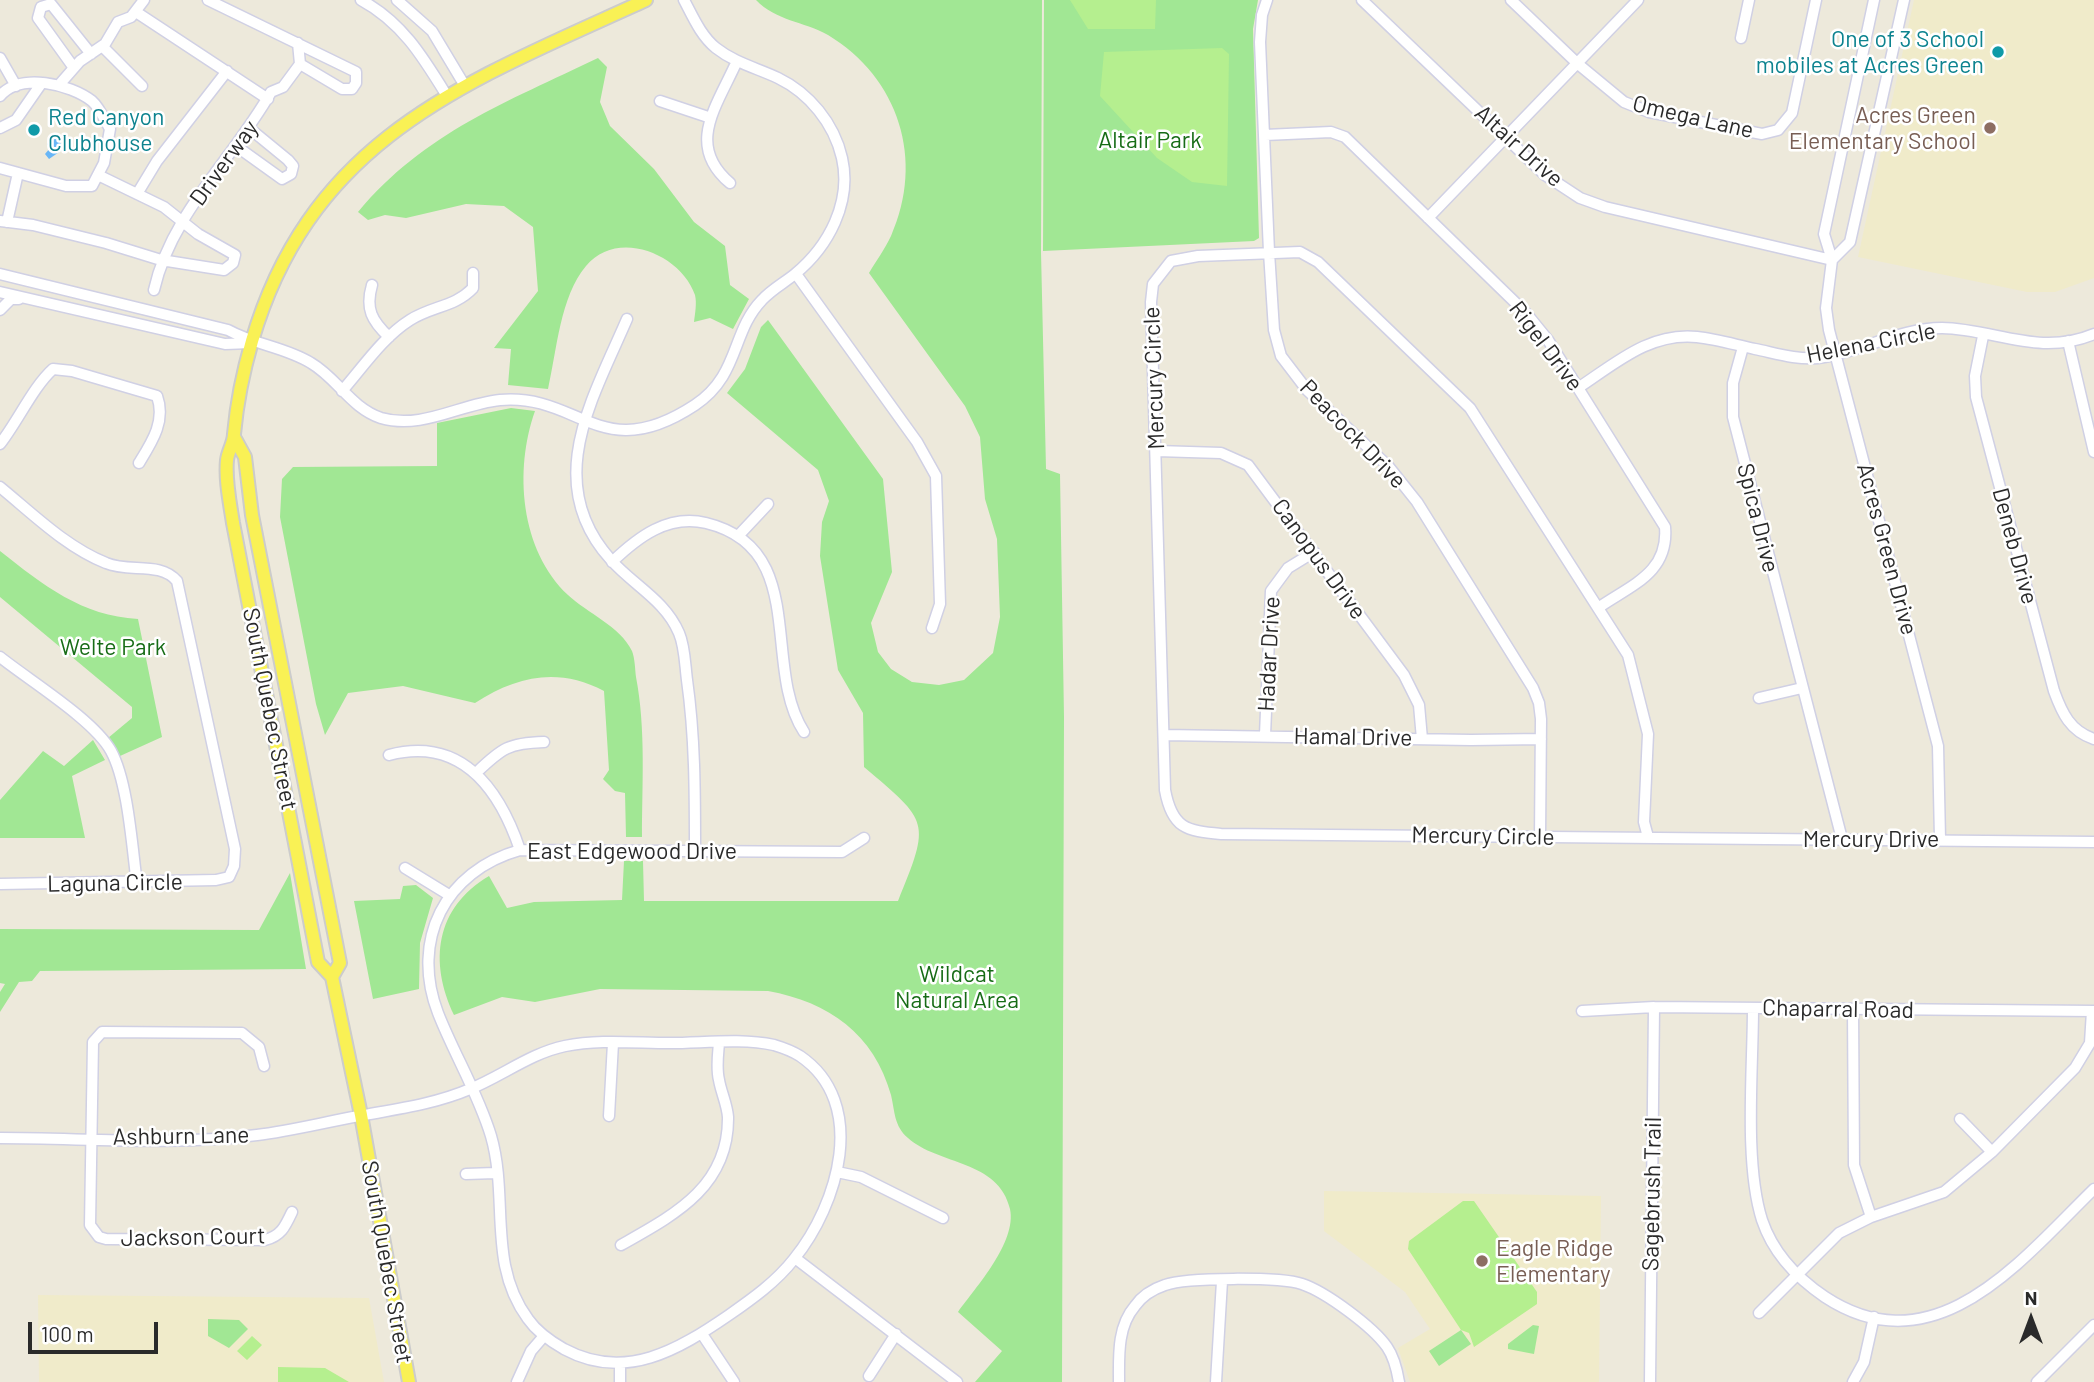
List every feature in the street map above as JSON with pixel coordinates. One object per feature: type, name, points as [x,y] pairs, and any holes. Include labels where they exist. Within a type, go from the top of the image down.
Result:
[{"type":"main road","name":"South Quebec Street","points":[[409,1382],[361,1115],[332,976],[318,962],[233,523],[227,459],[234,437],[238,390],[275,274],[319,203],[374,145],[465,86],[646,0]]},
{"type":"main road","name":"South Quebec Street","points":[[234,437],[245,457],[252,515],[340,963],[332,976]]},
{"type":"street","points":[[59,85],[74,68],[102,46],[118,22],[136,12],[144,0]]},
{"type":"street","points":[[208,0],[298,43],[356,72],[356,82],[352,89],[342,89],[300,64],[298,43]]},
{"type":"street","points":[[360,0],[386,15],[403,31],[447,96]]},
{"type":"street","points":[[397,0],[432,31],[465,86]]},
{"type":"street","points":[[251,343],[226,344],[0,293],[3,275],[228,330],[251,343],[286,352],[310,362],[360,407],[380,417],[403,422],[499,400],[522,400],[610,430],[634,430],[659,426],[698,403],[718,386],[732,364],[751,314],[777,286],[796,274],[822,247],[835,225],[842,202],[842,159],[827,123],[807,97],[777,78],[737,61],[706,38],[684,0]]},
{"type":"street","name":"Peacock Drive","points":[[1267,0],[1262,15],[1260,42],[1274,330],[1281,356],[1307,390],[1389,467],[1418,502],[1533,688],[1539,702],[1541,738],[1540,837]]},
{"type":"street","name":"Altair Drive","points":[[1362,0],[1545,175],[1580,198],[1605,207],[1832,260]]},
{"type":"street","name":"Omega Lane","points":[[1511,0],[1578,64],[1624,102],[1649,112],[1749,133],[1778,130],[1791,113],[1816,0]]},
{"type":"street","points":[[1428,218],[1638,0]]},
{"type":"street","points":[[1741,38],[1749,0]]},
{"type":"street","name":"Acres Green Drive","points":[[1874,0],[1824,234],[1832,260],[1826,308],[1938,746],[1940,839]]},
{"type":"street","name":"Acres Green Drive","points":[[1832,260],[1850,242],[1904,0]]},
{"type":"street","points":[[74,68],[38,18],[41,7],[51,4],[91,54]]},
{"type":"street","points":[[136,12],[268,99]]},
{"type":"street","points":[[102,46],[142,86]]},
{"type":"street","points":[[0,58],[16,86]]},
{"type":"street","points":[[730,183],[714,169],[708,156],[707,138],[711,118],[737,61]]},
{"type":"street","name":"Driverway","points":[[154,290],[160,260],[182,221],[271,92],[283,87],[300,64]]},
{"type":"street","points":[[137,194],[157,161],[227,71]]},
{"type":"street","points":[[0,128],[16,120],[41,84]]},
{"type":"street","points":[[0,96],[6,89],[16,86],[59,85],[93,102],[110,129],[104,163],[92,186],[66,186],[0,168]]},
{"type":"street","points":[[660,101],[711,118]]},
{"type":"street","points":[[236,146],[282,179],[291,174],[293,166],[288,160],[248,128]]},
{"type":"street","name":"Rigel Drive","points":[[1265,135],[1331,132],[1345,137],[1526,313],[1578,388],[1664,527],[1667,546],[1657,568],[1598,608]]},
{"type":"street","points":[[18,173],[3,222],[107,243],[160,260],[224,270],[233,263],[235,255],[164,207],[98,175]]},
{"type":"street","name":"Mercury Circle","points":[[1300,252],[1318,262],[1471,408],[1628,655],[1647,734],[1644,822],[1647,836],[1192,832],[1175,820],[1168,806],[1164,735],[1157,451],[1153,284],[1171,261],[1183,258],[1300,252]]},
{"type":"street","points":[[342,391],[389,337],[427,310],[461,300],[473,288],[473,273]]},
{"type":"street","points":[[796,274],[917,442],[936,476],[940,604],[932,628]]},
{"type":"street","points":[[372,285],[368,299],[370,314],[389,337]]},
{"type":"street","points":[[0,310],[11,299],[44,302]]},
{"type":"street","points":[[627,319],[583,421],[576,466],[579,505],[596,542],[612,562],[660,604],[679,634],[694,730],[695,850]]},
{"type":"street","name":"Helena Circle","points":[[1578,388],[1648,342],[1666,337],[1699,337],[1800,359],[1942,328],[2039,343],[2068,341],[2094,334]]},
{"type":"street","name":"Deneb Drive","points":[[1983,336],[1975,376],[1976,397],[2054,691],[2062,714],[2072,727],[2094,739]]},
{"type":"street","points":[[2068,341],[2094,453]]},
{"type":"street","name":"Spica Drive","points":[[1742,347],[1732,383],[1732,417],[1842,839]]},
{"type":"street","points":[[0,444],[20,418],[42,378],[53,369],[72,371],[157,396],[160,407],[159,421],[152,442],[139,463]]},
{"type":"street","name":"Canopus Drive","points":[[1157,451],[1221,453],[1248,465],[1414,690],[1422,720],[1422,738]]},
{"type":"street","name":"Laguna Circle","points":[[0,487],[93,557],[126,569],[161,570],[170,573],[177,581],[235,849],[234,866],[229,877],[200,882],[0,884]]},
{"type":"street","points":[[738,536],[768,504]]},
{"type":"street","points":[[612,562],[636,538],[656,528],[678,522],[697,521],[718,526],[738,536],[755,551],[769,570],[775,594],[791,713],[804,732]]},
{"type":"street","name":"Hadar Drive","points":[[1265,735],[1271,591],[1288,568],[1314,552]]},
{"type":"street","points":[[0,657],[100,736],[110,750],[116,762],[129,821],[136,884]]},
{"type":"street","points":[[1759,698],[1802,688]]},
{"type":"street","name":"Hamal Drive","points":[[1164,735],[1541,738]]},
{"type":"street","points":[[477,772],[503,748],[517,743],[544,742]]},
{"type":"street","points":[[389,755],[411,749],[437,752],[477,772],[503,806],[520,850]]},
{"type":"street","name":"Mercury Drive","points":[[1647,836],[2094,842]]},
{"type":"street","name":"East Edgewood Drive","points":[[544,1336],[530,1322],[508,1283],[501,1255],[492,1137],[432,996],[429,974],[432,932],[449,895],[465,878],[486,864],[520,850],[842,852],[864,838]]},
{"type":"street","points":[[405,868],[449,895]]},
{"type":"street","name":"Chaparral Road","points":[[1581,1011],[1654,1007],[2093,1011]]},
{"type":"street","name":"Sagebrush Trail","points":[[1650,1382],[1654,1007]]},
{"type":"street","points":[[1753,1008],[1755,1188],[1769,1236],[1796,1275],[1833,1302],[1874,1317],[1896,1319],[1950,1311],[1981,1295],[2094,1189]]},
{"type":"street","points":[[1853,1009],[1854,1165],[1871,1217]]},
{"type":"street","points":[[1759,1313],[1839,1233],[1871,1217],[1944,1192],[1992,1152],[2075,1068],[2090,1043],[2093,1011]]},
{"type":"street","points":[[91,1138],[93,1042],[102,1032],[242,1033],[258,1046],[264,1066]]},
{"type":"street","points":[[621,1245],[676,1214],[696,1198],[711,1176],[721,1153],[728,1117],[718,1079],[719,1042]]},
{"type":"street","points":[[609,1116],[612,1043]]},
{"type":"street","name":"Ashburn Lane","points":[[0,1138],[213,1139],[260,1135],[442,1099],[472,1089],[543,1053],[564,1046],[612,1043],[771,1044],[791,1050],[822,1074],[832,1090],[839,1117],[841,1140],[837,1171],[818,1218],[795,1258],[756,1296],[671,1353],[648,1361],[620,1365],[596,1363],[577,1356],[544,1336]]},
{"type":"street","points":[[1959,1119],[1992,1152]]},
{"type":"street","name":"Jackson Court","points":[[91,1138],[90,1220],[99,1237],[265,1240],[275,1238],[284,1230],[292,1212]]},
{"type":"street","points":[[837,1171],[861,1177],[943,1218]]},
{"type":"street","points":[[466,1174],[495,1172]]},
{"type":"street","points":[[795,1258],[957,1382]]},
{"type":"street","points":[[1119,1382],[1125,1321],[1147,1293],[1166,1284],[1182,1281],[1287,1280],[1322,1294],[1382,1342],[1396,1369],[1399,1382]]},
{"type":"street","points":[[1216,1382],[1222,1281]]},
{"type":"street","points":[[1853,1382],[1864,1362],[1874,1317]]},
{"type":"street","points":[[2037,1382],[2094,1325]]},
{"type":"street","points":[[702,1334],[734,1382]]},
{"type":"street","points":[[869,1376],[896,1334]]},
{"type":"street","points":[[517,1382],[531,1351],[544,1336]]},
{"type":"street","points":[[620,1365],[620,1382]]},
{"type":"shaded area","name":"Acres Green Elementary School","points":[[1914,0],[2094,0],[2094,278],[2055,292],[2027,292],[1858,257]]},
{"type":"shaded area","name":"Eagle Ridge Elementary","points":[[1324,1191],[1601,1196],[1599,1382],[1410,1382],[1398,1348],[1430,1329],[1405,1292],[1324,1231]]},
{"type":"shaded area","points":[[38,1295],[369,1298],[384,1382],[39,1382]]},
{"type":"green space","name":"Wildcat Natural Area","points":[[756,0],[1042,0],[1041,252],[1046,469],[1060,474],[1064,717],[1062,1382],[975,1382],[1002,1351],[958,1312],[1001,1249],[1011,1222],[1010,1209],[1004,1193],[994,1181],[966,1165],[921,1147],[903,1133],[883,1073],[861,1038],[846,1024],[811,1003],[768,991],[600,989],[535,1002],[502,997],[454,1015],[441,975],[442,938],[448,920],[457,904],[489,876],[507,908],[534,902],[622,900],[624,861],[643,861],[644,901],[898,901],[916,854],[918,825],[912,812],[901,800],[864,767],[863,713],[838,670],[820,556],[822,522],[829,501],[818,470],[727,393],[745,369],[761,327],[768,320],[883,479],[892,572],[871,623],[878,652],[891,669],[912,682],[939,685],[964,680],[993,653],[1000,617],[997,539],[985,499],[980,437],[965,406],[869,273],[891,236],[901,207],[905,150],[899,123],[888,97],[873,74],[852,53],[819,30],[781,17]]},
{"type":"green space","name":"Altair Park","points":[[1044,0],[1258,0],[1253,29],[1259,238],[1254,241],[1043,251]]},
{"type":"green space","points":[[1070,0],[1156,0],[1155,29],[1088,29]]},
{"type":"green space","points":[[1222,48],[1229,54],[1227,186],[1192,182],[1157,158],[1100,96],[1104,52]]},
{"type":"green space","points":[[598,58],[607,67],[600,102],[610,126],[654,169],[694,222],[725,246],[730,285],[749,299],[733,329],[710,318],[694,322],[695,295],[688,280],[676,268],[647,251],[614,249],[599,255],[586,266],[570,293],[548,389],[508,385],[511,349],[494,348],[538,291],[533,227],[504,206],[466,204],[406,218],[385,215],[368,220],[358,212],[411,160],[439,140],[500,105]]},
{"type":"green space","points":[[511,408],[535,411],[528,434],[524,483],[531,533],[540,556],[552,577],[568,595],[620,634],[633,654],[642,737],[642,837],[626,837],[625,793],[615,791],[603,779],[609,770],[604,691],[587,684],[554,677],[538,678],[506,686],[475,703],[403,686],[348,693],[325,735],[316,704],[280,517],[282,479],[293,467],[437,466],[437,423]]},
{"type":"green space","name":"Welte Park","points":[[0,551],[64,597],[99,612],[138,619],[162,737],[120,756],[108,738],[132,718],[132,707],[0,597]]},
{"type":"green space","points":[[93,740],[105,760],[72,776],[85,838],[0,838],[0,800],[43,751],[64,766]]},
{"type":"green space","points":[[290,873],[306,969],[40,971],[32,981],[19,982],[0,1012],[0,992],[5,984],[0,983],[0,929],[259,930]]},
{"type":"green space","points":[[416,885],[433,898],[420,943],[419,989],[373,999],[354,901],[400,899],[403,886]]},
{"type":"green space","points":[[1463,1201],[1474,1201],[1537,1292],[1537,1304],[1474,1347],[1469,1333],[1461,1330],[1408,1249],[1409,1241]]},
{"type":"green space","points":[[208,1319],[239,1320],[248,1329],[229,1348],[208,1336]]},
{"type":"green space","points":[[1533,1325],[1539,1326],[1534,1354],[1508,1349],[1508,1344]]},
{"type":"green space","points":[[1461,1330],[1471,1344],[1439,1366],[1429,1351]]},
{"type":"green space","points":[[252,1336],[262,1345],[247,1360],[237,1351]]},
{"type":"green space","points":[[278,1367],[325,1368],[349,1382],[278,1382]]},
{"type":"water","points":[[55,137],[65,148],[49,159],[45,154],[50,148],[47,144]]},
{"type":"place","name":"One of 3 School mobiles at Acres Green","points":[[1998,52]]},
{"type":"place","name":"Acres Green Elementary School","points":[[1990,128]]},
{"type":"place","name":"Red Canyon Clubhouse","points":[[34,130]]},
{"type":"place","name":"Eagle Ridge Elementary","points":[[1482,1261]]}]
